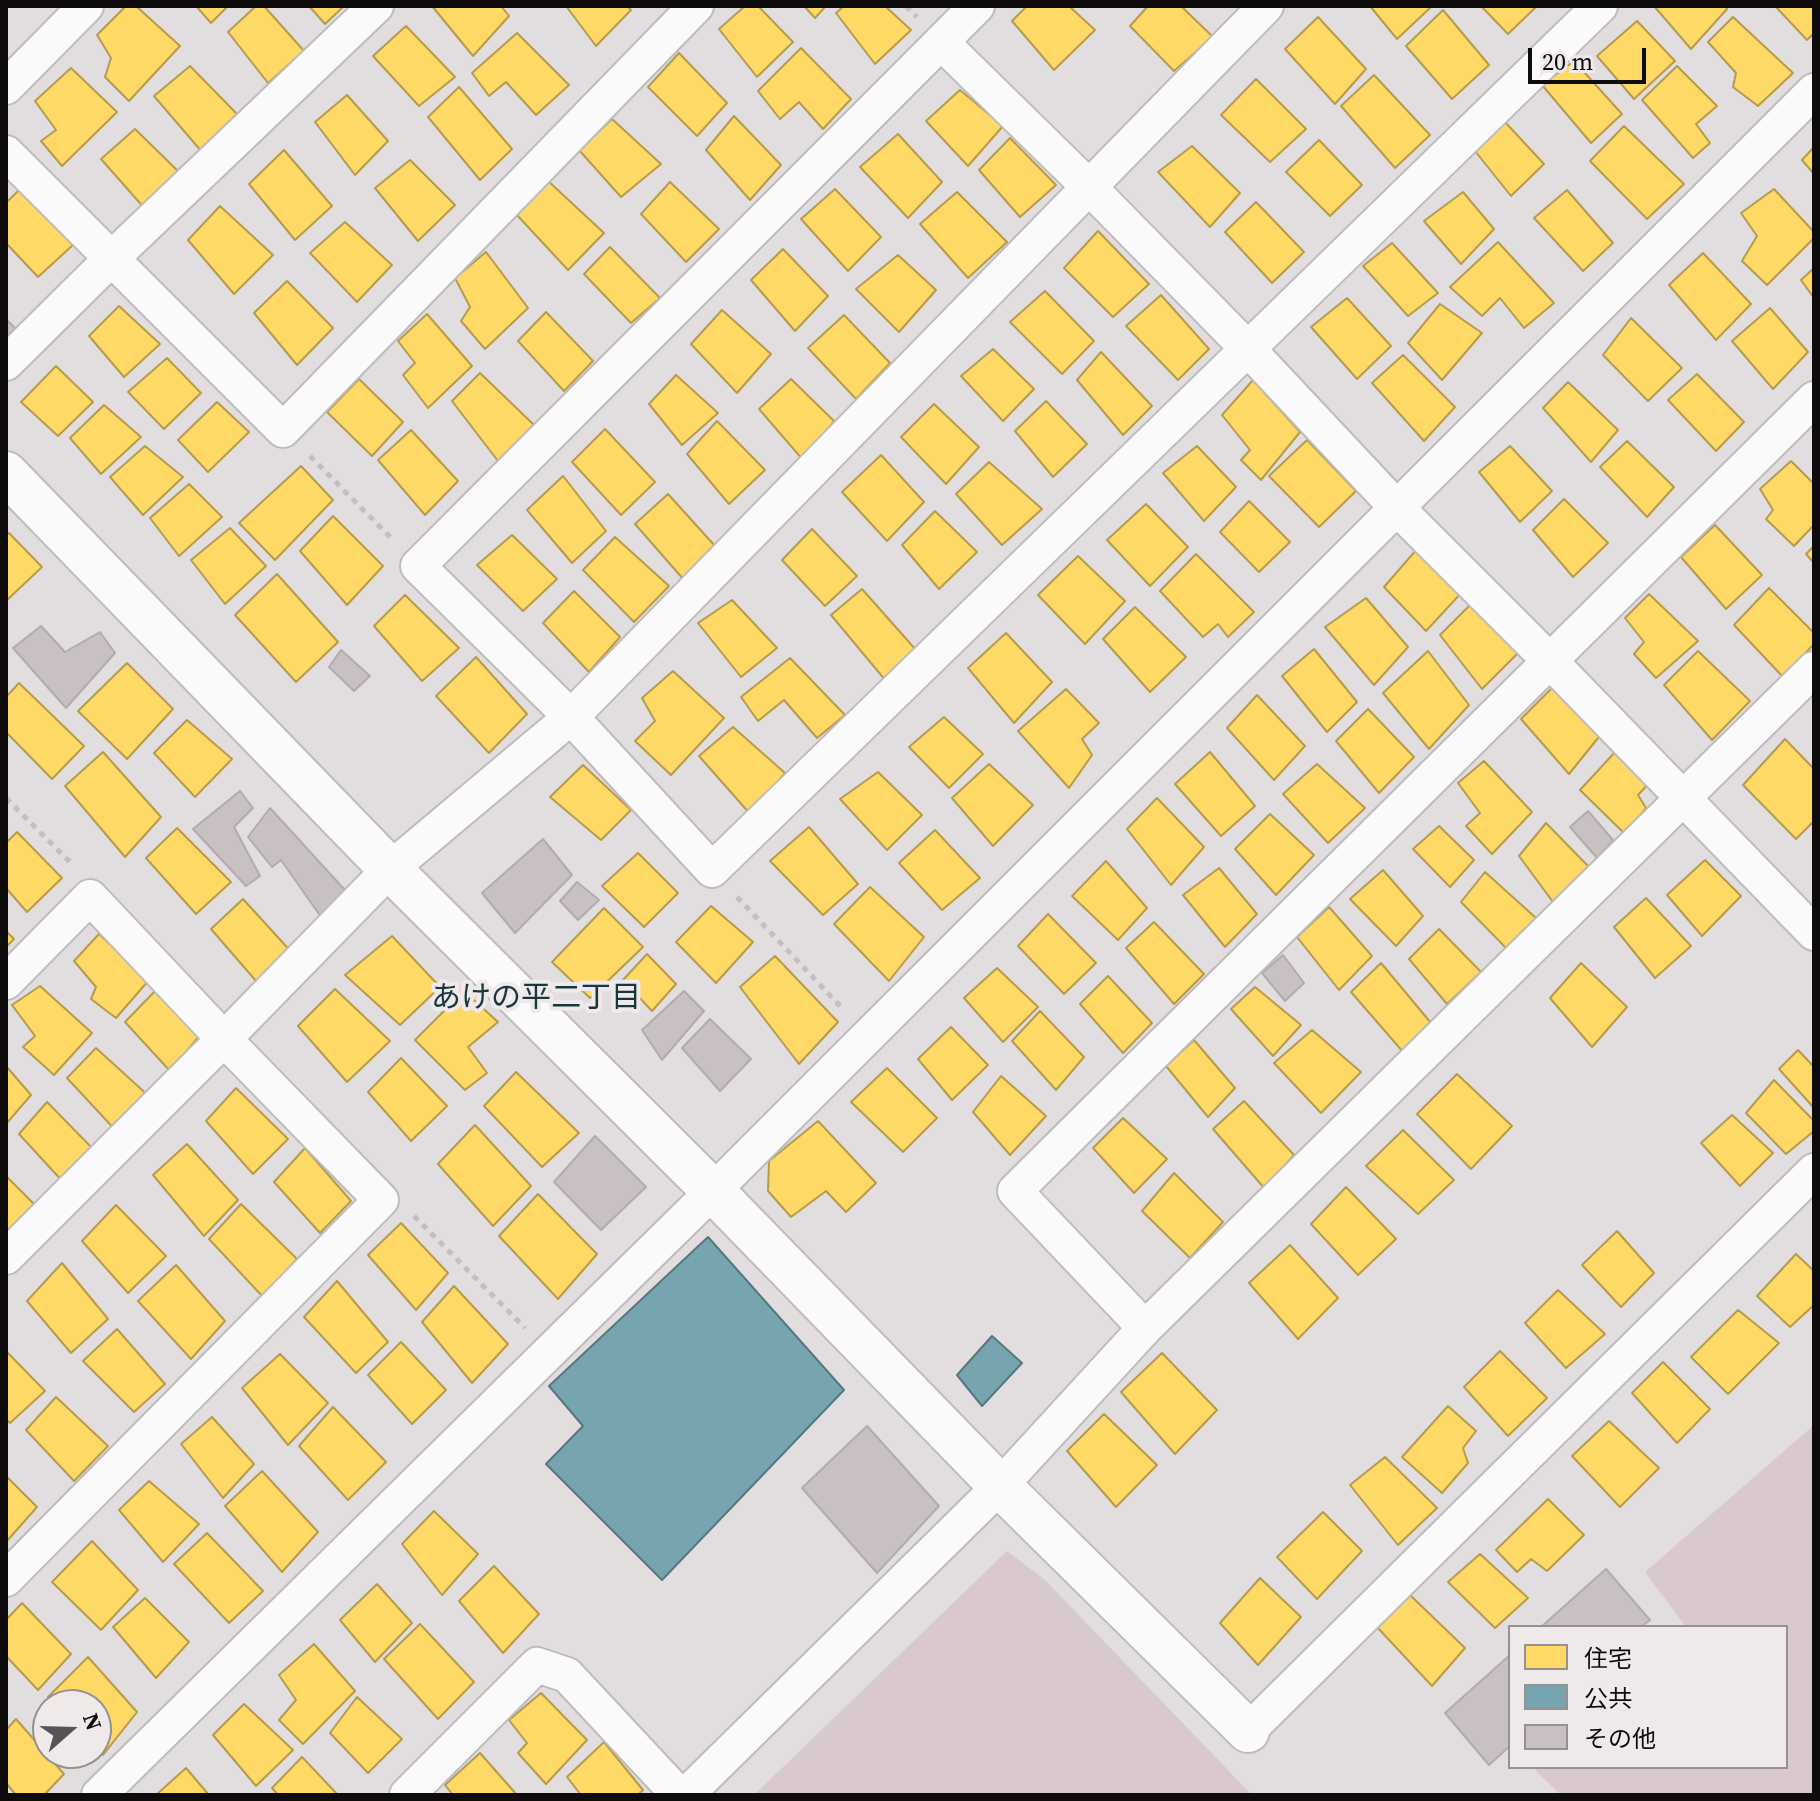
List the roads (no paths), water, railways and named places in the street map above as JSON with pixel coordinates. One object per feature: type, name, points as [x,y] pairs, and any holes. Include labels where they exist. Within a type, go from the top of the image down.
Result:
[{"type":"street","points":[[6,87],[86,6]]},
{"type":"street","points":[[6,363],[376,6]]},
{"type":"street","points":[[6,153],[283,430],[696,6]]},
{"type":"street","points":[[977,6],[418,566],[571,717],[712,870],[1600,6]]},
{"type":"street","points":[[6,1257],[390,869],[571,717],[1266,6]]},
{"type":"street","points":[[941,42],[1248,349],[1397,508],[1814,933]]},
{"type":"street","points":[[99,1795],[550,1353],[1814,91]]},
{"type":"street","points":[[1145,1328],[1015,1191],[1814,399]]},
{"type":"street","points":[[6,473],[390,869],[713,1191],[1000,1486],[1248,1731],[1814,1171]]},
{"type":"street","points":[[686,1795],[1000,1486],[1145,1328],[1814,669]]},
{"type":"street","points":[[6,982],[90,897],[381,1200],[6,1579]]},
{"type":"street","points":[[407,1795],[537,1665],[567,1675],[679,1795]]},
{"type":"district","name":"あけの平二丁目","points":[[536,999]]}]
